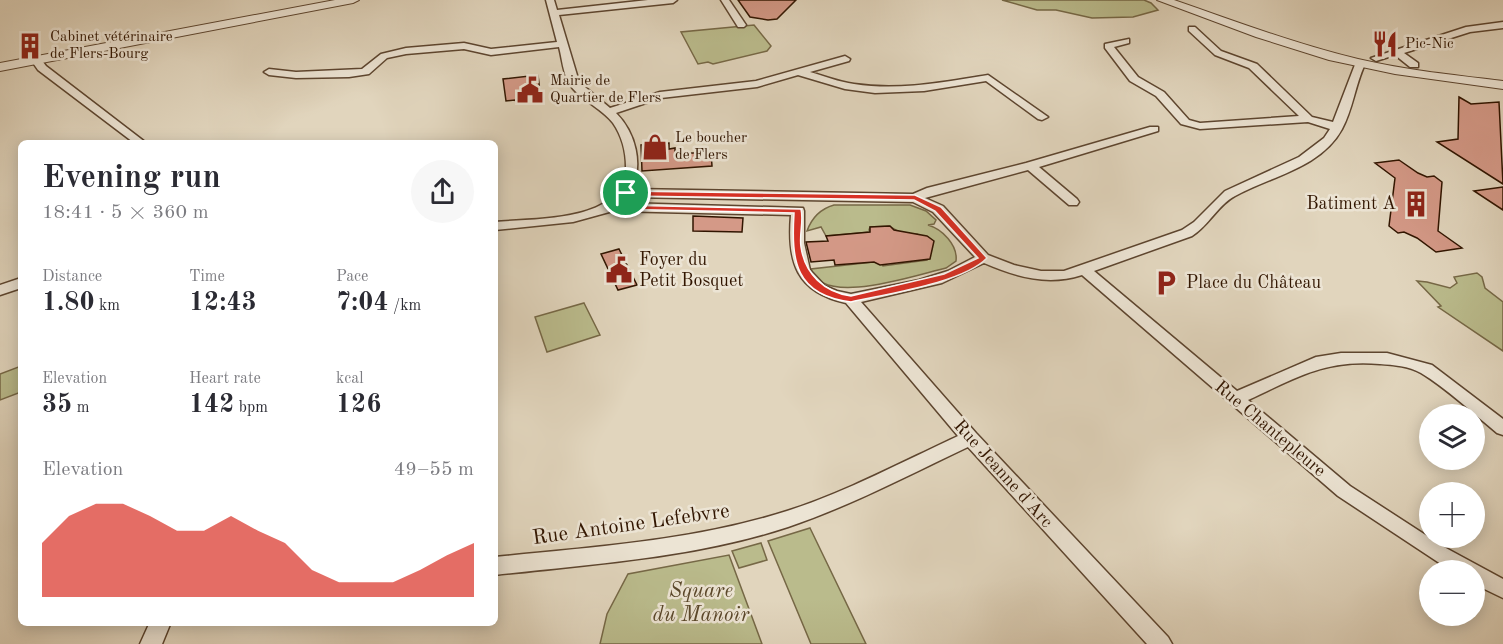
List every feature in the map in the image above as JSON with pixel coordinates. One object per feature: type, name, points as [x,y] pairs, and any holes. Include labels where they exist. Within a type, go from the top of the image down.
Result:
[{"type":"street","points":[[0,67],[353,0]]},
{"type":"street","points":[[550,0],[574,83],[609,112],[622,128],[632,154],[633,172],[626,193],[612,207]]},
{"type":"street","points":[[552,13],[673,0]]},
{"type":"street","points":[[725,0],[741,25]]},
{"type":"street","points":[[1163,0],[1286,44],[1360,63],[1425,75],[1503,83]]},
{"type":"street","points":[[1174,0],[1281,38],[1503,83]]},
{"type":"street","points":[[1360,63],[1398,53],[1464,30],[1503,25]]},
{"type":"street","points":[[1192,29],[1218,53],[1253,66],[1308,119]]},
{"type":"street","points":[[1126,41],[1108,46],[1134,79],[1160,94],[1188,124],[1200,126],[1308,119],[1336,127]]},
{"type":"street","points":[[269,72],[296,75],[355,73],[369,69],[384,56],[401,52],[459,46],[491,52],[561,44]]},
{"type":"street","points":[[1398,53],[1414,65]]},
{"type":"street","points":[[609,112],[660,95],[748,85],[801,73],[845,59]]},
{"type":"street","points":[[36,60],[42,68],[138,140]]},
{"type":"street","points":[[915,198],[938,209],[983,258],[1010,269],[1041,276],[1065,276],[1196,229],[1222,199],[1314,153],[1329,140],[1336,127],[1360,63]]},
{"type":"street","points":[[801,73],[849,87],[876,90],[988,78],[1042,117]]},
{"type":"street","points":[[626,193],[915,198],[931,191],[1030,166],[1154,129]]},
{"type":"street","points":[[1030,166],[1073,202]]},
{"type":"street","points":[[820,197],[806,202],[798,211],[796,246],[803,270],[809,280],[818,288],[840,298],[851,299],[946,277],[972,266],[983,258]]},
{"type":"street","points":[[498,226],[583,216],[612,207],[798,211]]},
{"type":"street","name":"Rue Chantepleure","points":[[1084,270],[1350,496],[1452,560]]},
{"type":"street","points":[[0,290],[18,284]]},
{"type":"street","name":"Rue Jeanne d'Arc","points":[[851,299],[970,438],[1161,644]]},
{"type":"street","points":[[1234,399],[1317,363],[1351,359],[1391,359],[1416,364],[1426,369],[1503,428]]},
{"type":"street","name":"Rue Antoine Lefebvre","points":[[498,566],[656,548],[746,531],[838,500],[970,438]]},
{"type":"street","points":[[1485,580],[1503,589]]},
{"type":"street","points":[[151,644],[159,626]]},
{"type":"green space","points":[[1002,0],[1144,0],[1158,10],[1133,17],[1092,18],[1056,10],[1037,10]]},
{"type":"green space","points":[[754,25],[771,46],[767,51],[713,64],[708,62],[698,64],[681,32]]},
{"type":"green space","points":[[834,205],[910,205],[926,211],[936,220],[934,224],[928,225],[939,230],[948,238],[954,249],[956,261],[946,268],[872,285],[833,286],[819,280],[811,269],[882,261],[883,266],[927,260],[929,246],[933,245],[930,245],[928,237],[917,234],[906,236],[889,226],[870,227],[871,232],[826,236],[821,227],[807,231],[817,214]]},
{"type":"green space","points":[[1477,273],[1482,277],[1485,288],[1503,302],[1503,351],[1438,307],[1441,306],[1417,281],[1450,288],[1457,283],[1454,277]]},
{"type":"green space","points":[[584,303],[600,335],[547,352],[535,317]]},
{"type":"green space","points":[[18,367],[18,393],[0,400],[0,374]]},
{"type":"green space","points":[[810,528],[866,644],[811,644],[768,541]]},
{"type":"green space","points":[[761,543],[767,560],[739,568],[732,551]]},
{"type":"green space","name":"Square du Manoir","points":[[729,555],[762,644],[600,644],[607,614],[628,574]]},
{"type":"building","points":[[738,0],[796,0],[777,19],[768,20],[750,17]]},
{"type":"building","points":[[538,75],[541,100],[506,101],[503,79]]},
{"type":"building","points":[[1459,97],[1471,104],[1499,102],[1503,184],[1437,142],[1458,139]]},
{"type":"building","points":[[669,143],[669,149],[675,148],[675,154],[711,152],[712,166],[642,171],[641,145]]},
{"type":"building","name":"Batiment A","points":[[1399,160],[1418,173],[1427,177],[1434,176],[1442,182],[1438,231],[1462,248],[1436,252],[1417,238],[1404,232],[1398,233],[1389,226],[1395,178],[1375,163]]},
{"type":"building","points":[[1503,187],[1503,210],[1474,191]]},
{"type":"building","points":[[693,216],[743,218],[742,232],[693,231]]},
{"type":"building","points":[[890,226],[894,230],[927,236],[934,241],[930,259],[880,265],[874,262],[835,265],[834,260],[811,262],[806,242],[828,241],[826,236],[870,232],[870,227]]},
{"type":"building","name":"Foyer du Petit Bosquet","points":[[619,249],[637,285],[618,290],[601,254]]},
{"type":"place","name":"Pic-Nic","points":[[1385,44]]},
{"type":"place","name":"Cabinet vétérinaire de Flers-Bourg","points":[[30,46]]},
{"type":"place","name":"Mairie de Quartier de Flers","points":[[530,90]]},
{"type":"place","name":"Le boucher de Flers","points":[[655,147]]},
{"type":"place","name":"Batiment A","points":[[1416,204]]},
{"type":"place","name":"Foyer du Petit Bosquet","points":[[619,270]]},
{"type":"place","name":"Place du Château","points":[[1166,283]]},
{"type":"route","points":[[626,193],[915,198],[938,209],[983,258],[972,266],[946,277],[851,299],[840,298],[812,284],[803,270],[796,246],[798,211],[612,207],[626,193]]}]
